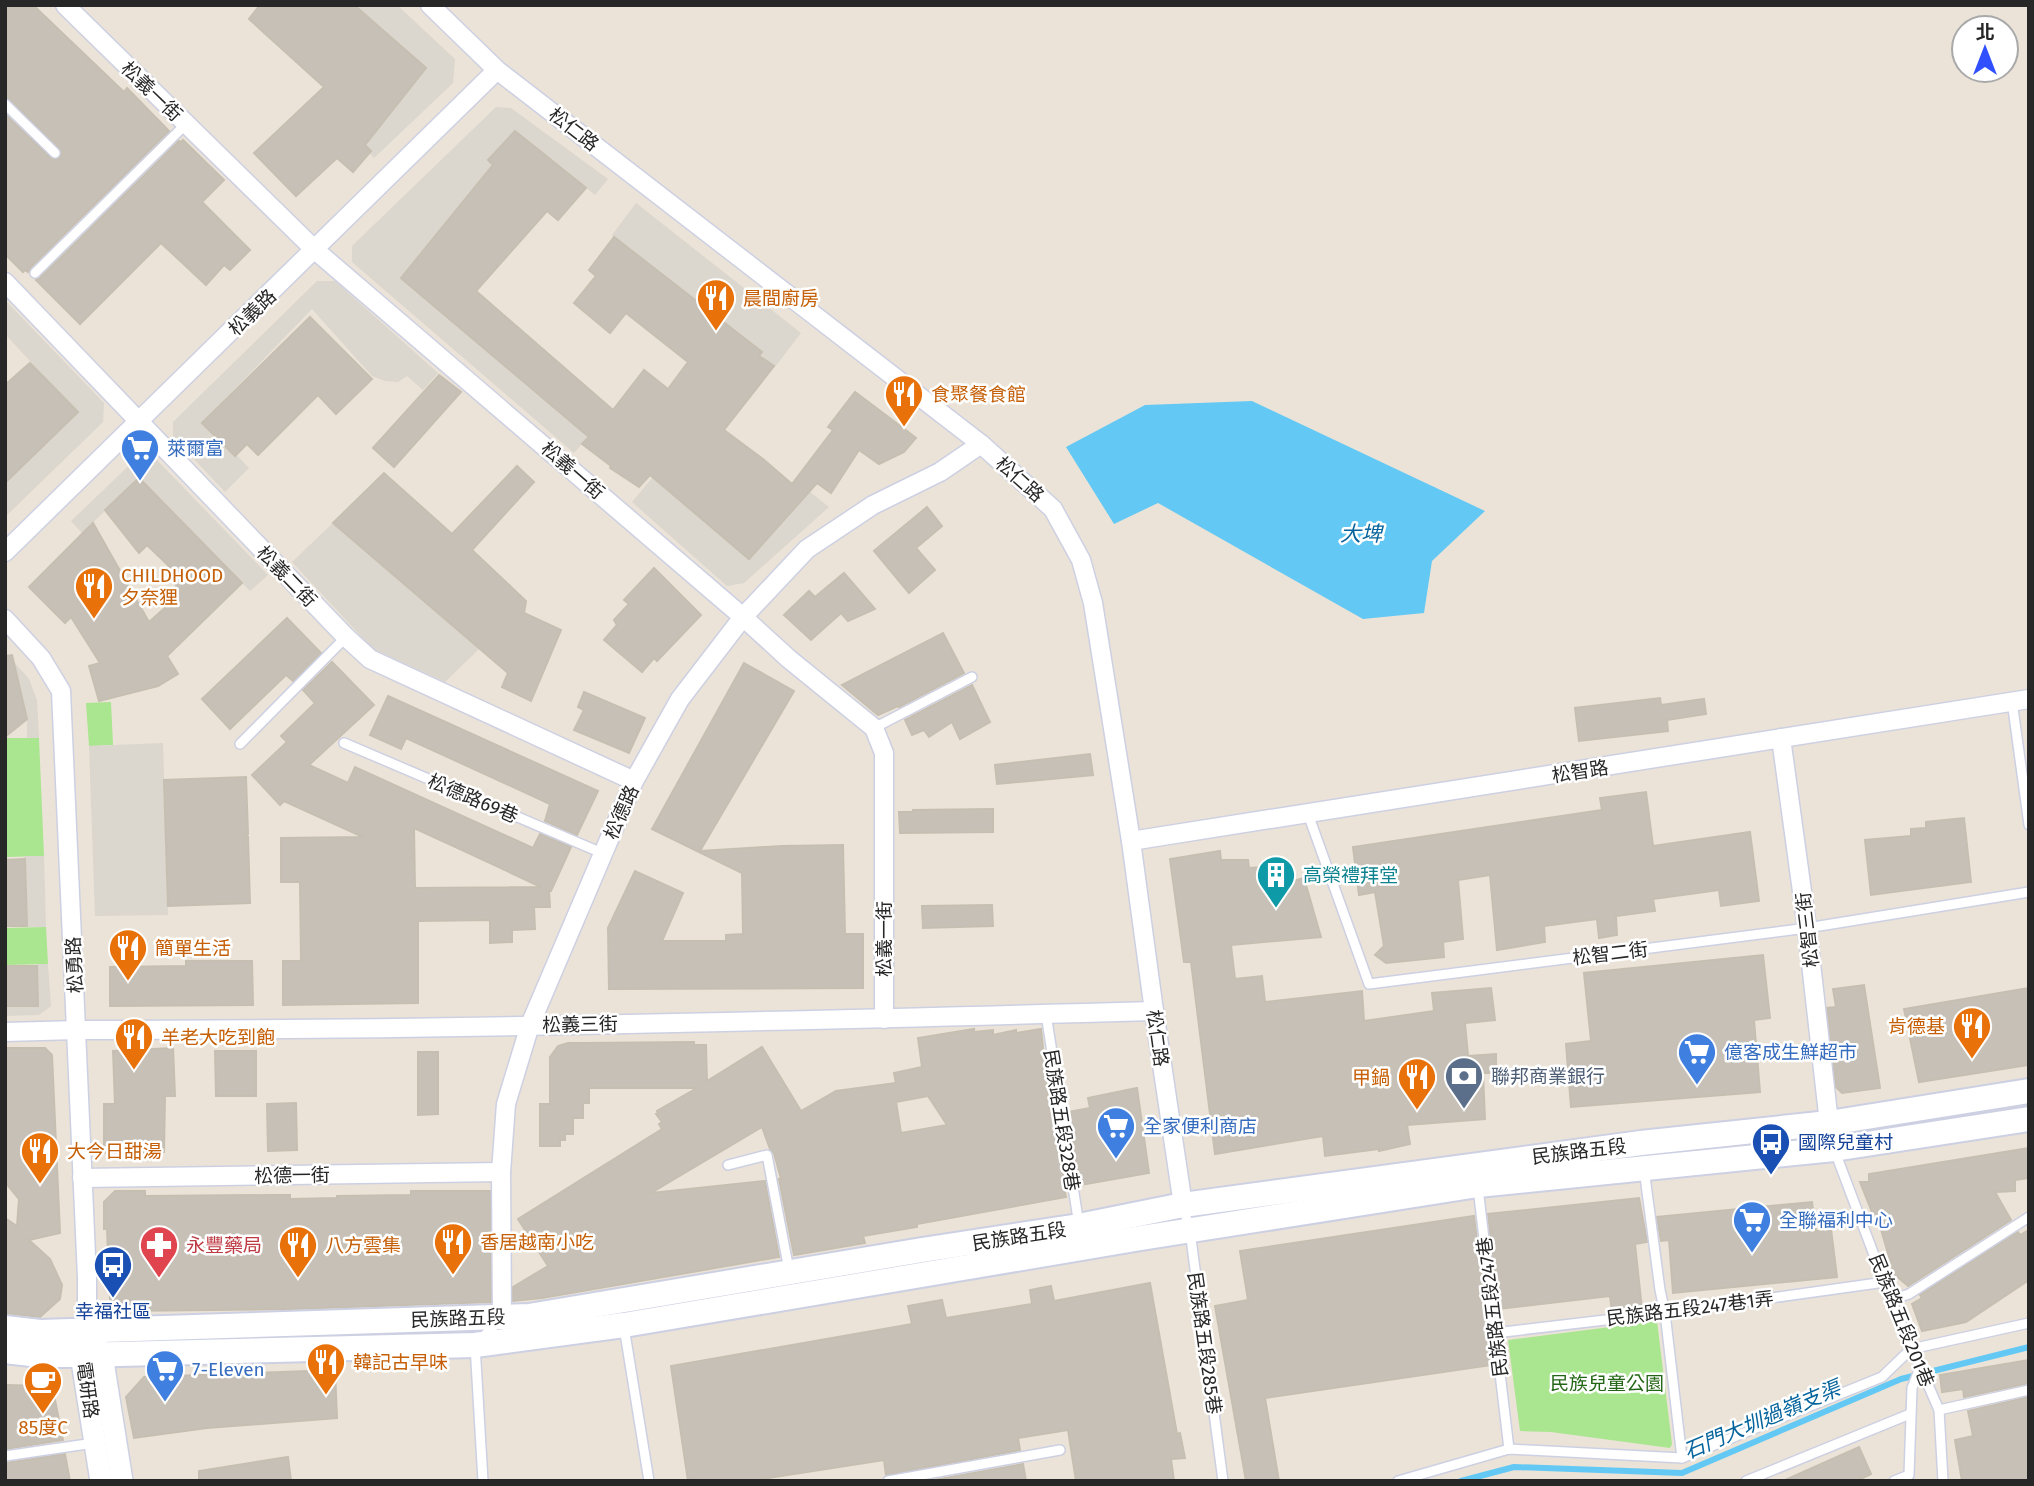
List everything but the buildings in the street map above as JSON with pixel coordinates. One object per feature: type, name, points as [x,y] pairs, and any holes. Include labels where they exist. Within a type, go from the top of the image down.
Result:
[{"type":"main road","name":"民族路五段","points":[[5,1328],[40,1332],[623,1313],[1190,1231],[1641,1143],[1829,1123],[2029,1091]]},
{"type":"main road","name":"民族路五段","points":[[5,1351],[92,1355],[475,1345],[623,1313],[790,1272],[1079,1226],[1183,1205],[1477,1175],[1644,1169],[1834,1149],[2029,1119]]},
{"type":"street","name":"松義一街","points":[[65,5],[315,250],[789,659],[874,728],[884,753],[884,1019]]},
{"type":"street","name":"松仁路","points":[[430,5],[497,70],[981,444],[1053,509],[1081,560],[1093,603],[1131,841],[1183,1205]]},
{"type":"street","name":"松義路","points":[[5,552],[497,70]]},
{"type":"street","name":"松義二街","points":[[5,282],[370,659],[634,781]]},
{"type":"street","name":"松德路","points":[[502,1317],[501,1172],[506,1104],[530,1025],[634,781],[680,699],[743,617],[807,549],[873,505],[940,472],[981,444]]},
{"type":"street","name":"松勇路","points":[[5,619],[41,658],[61,691],[77,1030],[87,1330]]},
{"type":"street","name":"松智路","points":[[1131,841],[2020,700]]},
{"type":"street","name":"松智三街","points":[[1781,738],[1807,928],[1829,1123]]},
{"type":"street","name":"松義三街","points":[[5,1032],[884,1019],[1154,1011]]},
{"type":"street","name":"松德一街","points":[[82,1178],[501,1172]]},
{"type":"street","name":"電研路","points":[[87,1330],[122,1481]]},
{"type":"street","name":"電研路","points":[[92,1355],[96,1443],[101,1481]]},
{"type":"lane","points":[[5,104],[55,153]]},
{"type":"lane","points":[[35,273],[186,124]]},
{"type":"lane","points":[[240,744],[346,637]]},
{"type":"lane","points":[[874,728],[972,677]]},
{"type":"lane","points":[[2020,700],[2029,825]]},
{"type":"lane","name":"松德路69巷","points":[[344,743],[602,853]]},
{"type":"lane","name":"松智二街","points":[[1308,814],[1369,984],[1807,928],[2029,891]]},
{"type":"lane","name":"民族路五段328巷","points":[[1046,1014],[1079,1226]]},
{"type":"lane","name":"民族路五段201巷","points":[[1829,1123],[1834,1149],[1891,1300],[1939,1410],[1943,1481]]},
{"type":"lane","points":[[1641,1143],[1682,1458]]},
{"type":"lane","points":[[728,1165],[767,1155],[790,1272]]},
{"type":"lane","name":"民族路五段247巷","points":[[1477,1175],[1509,1449]]},
{"type":"lane","name":"民族路五段285巷","points":[[1183,1205],[1190,1231],[1223,1481]]},
{"type":"lane","points":[[1891,1300],[1909,1294],[2029,1217]]},
{"type":"lane","name":"民族路五段247巷1弄","points":[[1495,1333],[1665,1313],[1885,1282]]},
{"type":"lane","points":[[623,1313],[649,1481]]},
{"type":"lane","points":[[483,1481],[475,1345],[502,1317]]},
{"type":"lane","points":[[1398,1481],[1509,1449],[1682,1458],[1882,1377],[1911,1349],[2029,1323]]},
{"type":"lane","points":[[1894,1481],[1909,1475],[1912,1388],[1920,1368]]},
{"type":"lane","points":[[1939,1410],[2029,1390]]},
{"type":"lane","points":[[1746,1481],[1910,1414]]},
{"type":"lane","points":[[5,1456],[96,1443]]},
{"type":"lane","points":[[888,1481],[1060,1450]]},
{"type":"green space","points":[[111,702],[113,745],[89,746],[86,703]]},
{"type":"green space","points":[[5,738],[39,738],[44,856],[5,857]]},
{"type":"green space","points":[[46,927],[48,964],[5,965],[5,928]]},
{"type":"green space","name":"民族兒童公園","points":[[1657,1321],[1672,1444],[1670,1448],[1551,1432],[1520,1431],[1508,1340]]},
{"type":"shaded area","points":[[354,5],[397,5],[455,59],[453,83],[374,158],[363,147]]},
{"type":"shaded area","points":[[496,107],[511,108],[608,179],[595,195],[515,131],[489,159],[493,165],[401,278],[588,437],[574,453],[352,262],[352,246]]},
{"type":"shaded area","points":[[636,203],[801,333],[775,367],[759,357],[761,352],[612,235]]},
{"type":"shaded area","points":[[317,281],[335,281],[438,373],[423,390],[407,376],[398,382],[372,376],[312,309],[204,421],[249,468],[225,492],[173,437],[173,422]]},
{"type":"shaded area","points":[[5,300],[104,403],[103,422],[5,517],[5,483],[77,412],[5,334]]},
{"type":"shaded area","points":[[139,456],[154,457],[268,575],[250,591],[139,478],[82,533],[71,521]]},
{"type":"shaded area","points":[[653,477],[659,482],[809,491],[829,507],[744,583],[727,586],[632,502]]},
{"type":"shaded area","points":[[333,523],[480,648],[445,682],[373,649],[292,562]]},
{"type":"shaded area","points":[[5,652],[29,679],[37,700],[39,738],[27,738],[27,719],[20,686],[5,670]]},
{"type":"shaded area","points":[[163,743],[168,915],[95,916],[89,746]]},
{"type":"shaded area","points":[[24,856],[44,856],[46,927],[26,927]]},
{"type":"shaded area","points":[[37,964],[48,964],[51,1006],[39,1015],[5,1016],[5,1006],[38,1006]]},
{"type":"water","name":"大埤","points":[[1252,401],[1485,511],[1432,561],[1424,613],[1363,619],[1158,503],[1114,524],[1066,447],[1145,405]]},
{"type":"waterway","name":"石門大圳過嶺支渠","points":[[1461,1481],[1514,1467],[1682,1473],[1901,1379],[2029,1347]]},
{"type":"place","name":"晨間廚房","points":[[716,332]]},
{"type":"place","name":"食聚餐食館","points":[[904,428]]},
{"type":"place","name":"萊爾富","points":[[140,482]]},
{"type":"place","name":"CHILDHOOD 夕奈狸","points":[[94,620]]},
{"type":"place","name":"高榮禮拜堂","points":[[1276,909]]},
{"type":"place","name":"簡單生活","points":[[128,982]]},
{"type":"place","name":"肯德基","points":[[1972,1060]]},
{"type":"place","name":"羊老大吃到飽","points":[[134,1071]]},
{"type":"place","name":"億客成生鮮超市","points":[[1697,1086]]},
{"type":"place","name":"聯邦商業銀行","points":[[1464,1110]]},
{"type":"place","name":"甲鍋","points":[[1417,1111]]},
{"type":"place","name":"全家便利商店","points":[[1116,1160]]},
{"type":"place","name":"國際兒童村","points":[[1771,1176]]},
{"type":"place","name":"大今日甜湯","points":[[40,1185]]},
{"type":"place","name":"全聯福利中心","points":[[1752,1254]]},
{"type":"place","name":"香居越南小吃","points":[[453,1276]]},
{"type":"place","name":"永豐藥局","points":[[159,1279]]},
{"type":"place","name":"八方雲集","points":[[298,1279]]},
{"type":"place","name":"幸福社區","points":[[113,1299]]},
{"type":"place","name":"韓記古早味","points":[[326,1396]]},
{"type":"place","name":"7-Eleven","points":[[165,1403]]},
{"type":"place","name":"85度C","points":[[43,1415]]}]
